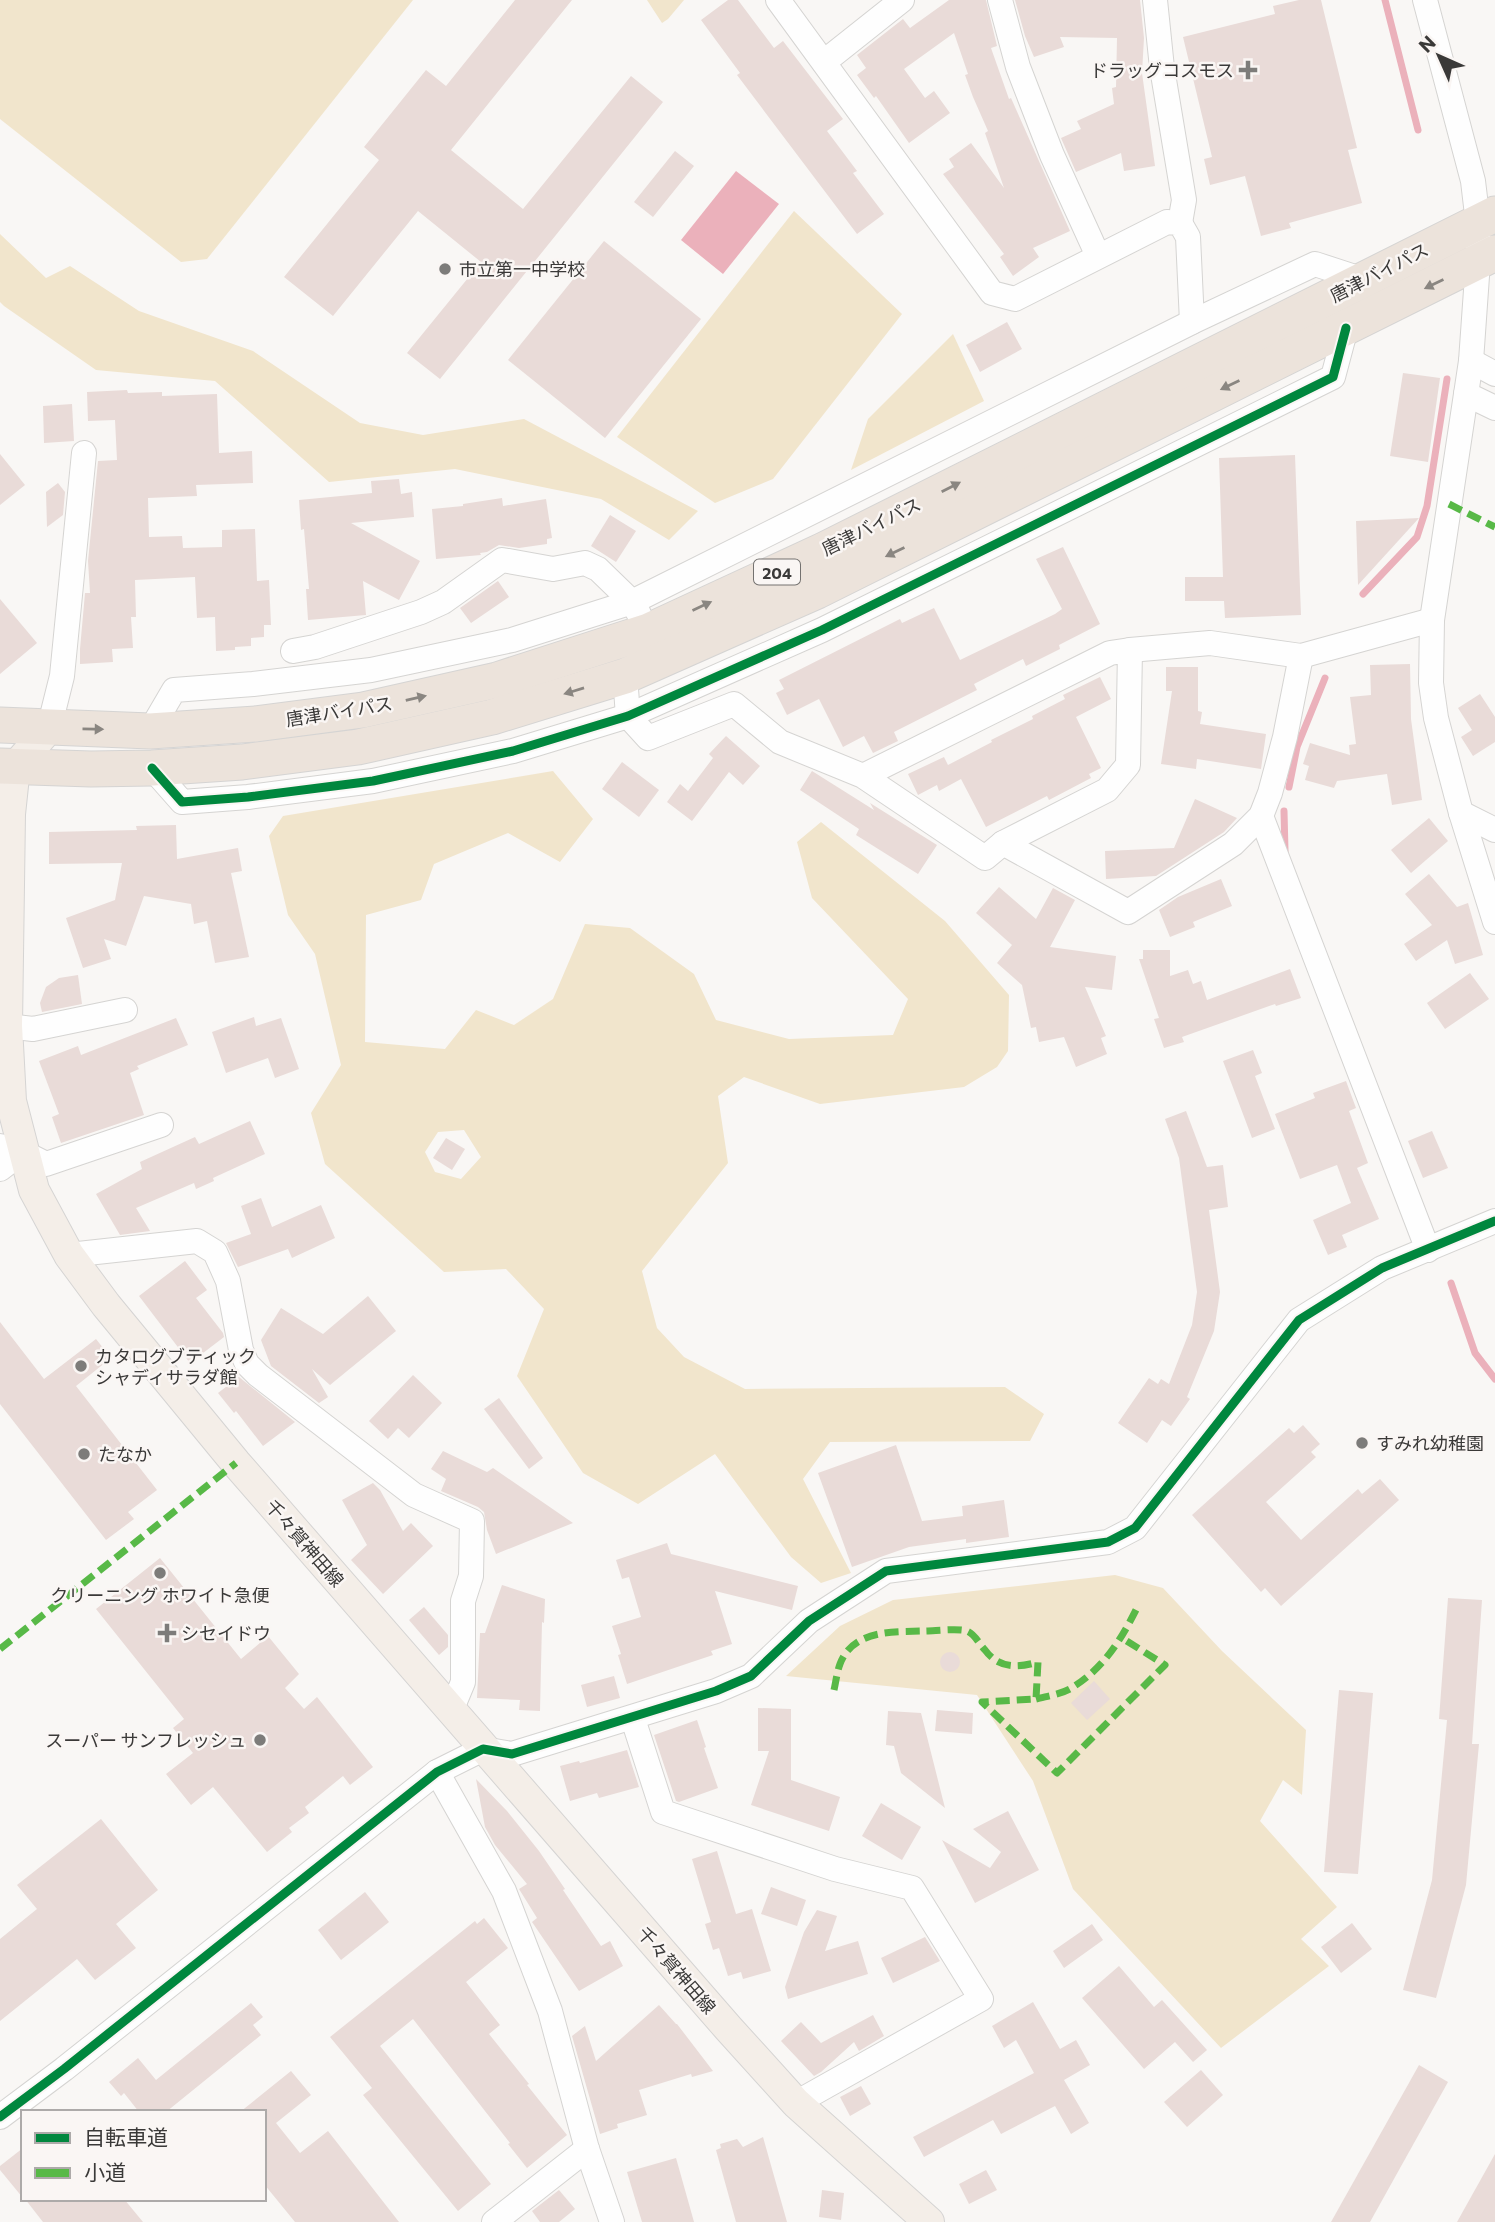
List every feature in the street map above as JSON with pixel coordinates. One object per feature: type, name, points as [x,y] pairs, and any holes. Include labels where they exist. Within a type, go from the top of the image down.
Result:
[{"type":"highway","name":"唐津バイパス","points":[[0,725],[150,731],[256,724],[363,710],[497,680],[641,616],[824,550],[1486,218]]},
{"type":"highway","name":"唐津バイパス","points":[[7,767],[152,768],[243,762],[358,747],[492,716],[625,676],[817,591],[1487,258]]},
{"type":"main road","points":[[7,767],[49,728]]},
{"type":"main road","name":"千々賀神田線","points":[[7,767],[10,814],[7,1026],[11,1101],[7,1156],[34,1190],[69,1255],[106,1305],[236,1463],[796,2103],[920,2219]]},
{"type":"street","points":[[779,0],[992,293],[1015,299],[1167,222],[1180,223]]},
{"type":"street","points":[[824,62],[902,0]]},
{"type":"street","points":[[1000,0],[1018,67],[1047,142],[1098,256]]},
{"type":"street","points":[[1155,0],[1162,68],[1184,200],[1180,223],[1188,237],[1192,322]]},
{"type":"street","points":[[1425,0],[1473,181],[1486,218],[1487,258],[1432,620],[1431,683],[1436,718],[1461,813],[1495,922]]},
{"type":"street","points":[[293,651],[315,647],[421,612],[443,602],[502,560],[553,569],[585,564],[598,569],[641,616],[1157,339],[1315,264],[1364,280]]},
{"type":"street","points":[[152,768],[182,802],[248,797],[373,780],[513,751],[628,716],[822,630],[1333,377],[1346,328]]},
{"type":"street","points":[[1157,339],[1172,376]]},
{"type":"street","points":[[1471,361],[1495,374]]},
{"type":"street","points":[[1466,394],[1495,408]]},
{"type":"street","points":[[49,728],[62,676],[84,453]]},
{"type":"street","points":[[863,776],[1110,653],[1210,643],[1301,656],[1432,620]]},
{"type":"street","points":[[625,676],[628,716],[648,738],[734,704],[780,742],[863,776],[985,858],[1003,843],[1107,790],[1128,765],[1130,650]]},
{"type":"street","points":[[1003,843],[1128,912],[1233,844],[1261,816],[1285,737],[1301,656]]},
{"type":"street","points":[[1461,813],[1495,830]]},
{"type":"street","points":[[1261,816],[1428,1250]]},
{"type":"street","points":[[7,1026],[33,1029],[125,1010]]},
{"type":"street","points":[[7,1156],[46,1164],[161,1125]]},
{"type":"street","points":[[0,2117],[437,1772],[484,1749],[513,1754],[716,1691],[751,1676],[809,1621],[886,1571],[1057,1551],[1108,1542],[1135,1528],[1299,1320],[1382,1268],[1495,1221]]},
{"type":"street","points":[[69,1255],[197,1241],[215,1252],[228,1281],[247,1364],[414,1495],[472,1521],[471,1576],[463,1601],[463,1682],[451,1711]]},
{"type":"street","points":[[633,1718],[663,1812],[835,1870],[912,1888],[981,1999],[796,2103]]},
{"type":"street","points":[[437,1772],[504,1891],[550,2011],[587,2149],[612,2222]]},
{"type":"street","points":[[494,2222],[587,2149]]},
{"type":"shaded area","points":[[0,0],[413,0],[207,259],[181,262],[0,119]]},
{"type":"shaded area","points":[[647,0],[684,0],[662,23]]},
{"type":"shaded area","points":[[736,171],[779,204],[723,274],[681,240]]},
{"type":"shaded area","points":[[794,211],[902,314],[773,479],[715,503],[617,437]]},
{"type":"shaded area","points":[[0,234],[46,278],[70,266],[139,311],[253,351],[360,423],[423,435],[524,419],[698,511],[669,540],[601,499],[455,469],[329,482],[215,381],[96,370],[4,306],[0,302]]},
{"type":"shaded area","points":[[953,334],[984,401],[851,470],[868,419]]},
{"type":"shaded area","points":[[553,771],[593,819],[560,862],[508,833],[434,864],[421,900],[366,915],[365,1042],[445,1049],[476,1010],[514,1025],[553,999],[585,924],[630,928],[694,974],[716,1020],[789,1039],[893,1035],[908,999],[812,898],[797,842],[821,822],[945,921],[1009,995],[1008,1051],[997,1067],[964,1087],[820,1104],[744,1077],[718,1096],[728,1163],[642,1271],[657,1328],[684,1357],[745,1389],[1005,1387],[1044,1414],[1030,1441],[830,1442],[803,1479],[851,1573],[821,1583],[791,1557],[715,1454],[638,1504],[583,1473],[517,1376],[544,1309],[506,1269],[444,1272],[325,1164],[311,1113],[341,1065],[315,954],[288,915],[269,836],[283,816]],"holes":[[[464,1130],[481,1157],[461,1179],[435,1172],[425,1152],[438,1132]]]},
{"type":"shaded area","points":[[1115,1575],[1163,1588],[1222,1651],[1306,1730],[1302,1795],[1283,1780],[1260,1821],[1337,1907],[1301,1939],[1329,1966],[1221,2048],[1073,1889],[1033,1781],[977,1695],[786,1676],[840,1626],[893,1600]]},
{"type":"building","points":[[515,0],[572,0],[451,150],[523,209],[631,76],[663,102],[440,379],[407,353],[481,262],[418,211],[333,316],[284,277],[379,160],[364,147],[426,70],[446,86]]},
{"type":"building","points":[[728,0],[738,0],[774,48],[783,41],[843,119],[827,131],[857,171],[853,173],[884,214],[857,234],[737,75],[740,73],[701,20]]},
{"type":"building","points":[[949,0],[986,0],[997,46],[991,48],[1009,99],[1011,98],[1070,231],[1033,248],[1039,257],[1013,276],[1000,257],[1004,254],[943,174],[954,167],[949,159],[971,143],[1004,188],[985,133],[988,131],[965,75],[968,74],[954,33],[904,69],[925,98],[934,91],[950,113],[909,143],[876,96],[874,98],[857,75],[866,68],[857,55],[903,19],[910,28]]},
{"type":"building","points":[[1015,0],[1140,0],[1144,38],[1142,73],[1155,166],[1124,171],[1121,153],[1076,172],[1061,138],[1081,129],[1077,121],[1114,104],[1112,88],[1116,87],[1117,38],[1060,37],[1064,47],[1034,57]]},
{"type":"building","points":[[1299,0],[1321,0],[1357,148],[1348,150],[1362,203],[1289,223],[1291,228],[1261,236],[1245,176],[1210,185],[1204,159],[1212,157],[1183,37],[1275,14],[1273,6]]},
{"type":"building","points":[[675,151],[694,166],[653,217],[634,202]]},
{"type":"building","points":[[604,241],[701,319],[605,438],[508,360]]},
{"type":"building","points":[[1007,322],[1022,349],[980,372],[966,345]]},
{"type":"building","points":[[1403,373],[1440,378],[1428,462],[1390,456]]},
{"type":"building","points":[[127,390],[128,393],[162,392],[162,396],[217,394],[219,453],[252,451],[253,483],[196,485],[197,496],[148,498],[149,537],[182,536],[183,548],[222,547],[222,530],[255,529],[257,581],[269,580],[271,625],[264,625],[264,637],[251,638],[251,646],[216,651],[215,617],[197,618],[195,577],[135,580],[136,617],[131,617],[133,648],[112,649],[113,662],[80,664],[85,593],[90,593],[88,561],[98,461],[117,460],[115,420],[88,421],[87,392]]},
{"type":"building","points":[[72,404],[74,441],[44,443],[43,406]]},
{"type":"building","points":[[0,454],[25,485],[0,505]]},
{"type":"building","points":[[1295,455],[1301,615],[1225,618],[1224,601],[1185,601],[1185,577],[1223,577],[1219,458]]},
{"type":"building","points":[[399,479],[401,494],[412,492],[414,517],[351,523],[420,561],[399,600],[363,581],[366,615],[308,620],[306,589],[309,589],[299,500],[372,493],[371,481]]},
{"type":"building","points":[[58,483],[65,492],[63,515],[47,527],[46,492]]},
{"type":"building","points":[[502,498],[503,506],[546,499],[552,538],[547,539],[547,544],[519,548],[499,545],[480,553],[481,555],[436,559],[432,509]]},
{"type":"building","points":[[610,515],[636,531],[616,562],[591,546]]},
{"type":"building","points":[[1419,518],[1358,585],[1356,521]]},
{"type":"building","points":[[1063,547],[1100,624],[1059,645],[1060,649],[1026,666],[1023,659],[974,684],[977,690],[894,732],[898,741],[873,753],[864,736],[843,747],[819,699],[787,715],[776,693],[784,689],[779,680],[900,619],[902,623],[934,608],[960,660],[1055,614],[1062,609],[1036,559]]},
{"type":"building","points":[[498,581],[509,597],[471,623],[460,608]]},
{"type":"building","points":[[0,599],[37,643],[0,674]]},
{"type":"building","points":[[1410,664],[1411,719],[1422,800],[1392,805],[1387,774],[1337,781],[1334,788],[1305,780],[1309,766],[1303,764],[1310,743],[1350,755],[1349,745],[1356,744],[1350,697],[1371,695],[1370,665]]},
{"type":"building","points":[[1166,667],[1198,667],[1198,711],[1202,712],[1200,724],[1266,734],[1261,769],[1197,759],[1196,769],[1161,764],[1172,691],[1166,691]]},
{"type":"building","points":[[1100,677],[1111,699],[1076,717],[1101,768],[1089,774],[1091,778],[1049,800],[1047,796],[986,827],[961,779],[939,791],[937,785],[918,795],[908,774],[944,757],[948,765],[1033,719],[1032,716],[1065,699],[1063,695]]},
{"type":"building","points":[[1480,694],[1495,717],[1495,742],[1473,756],[1461,737],[1472,730],[1458,708]]},
{"type":"building","points":[[726,736],[760,766],[743,785],[729,772],[692,821],[667,802],[680,784],[688,791],[713,758],[709,754]]},
{"type":"building","points":[[622,762],[659,790],[639,817],[602,789]]},
{"type":"building","points":[[812,771],[937,845],[918,874],[856,835],[859,829],[800,790]]},
{"type":"building","points":[[1195,799],[1237,818],[1224,832],[1156,876],[1106,879],[1105,851],[1174,848]]},
{"type":"building","points":[[1429,818],[1448,841],[1411,873],[1391,850]]},
{"type":"building","points":[[176,825],[177,859],[238,848],[242,871],[231,873],[249,957],[215,963],[207,921],[194,924],[191,904],[144,896],[126,946],[104,939],[111,959],[83,968],[66,918],[115,900],[122,863],[49,864],[49,832],[137,830],[136,826]]},
{"type":"building","points":[[1429,874],[1457,907],[1468,903],[1483,955],[1455,964],[1447,940],[1416,961],[1404,944],[1432,925],[1405,894]]},
{"type":"building","points":[[1221,879],[1232,906],[1193,922],[1195,927],[1170,937],[1159,910],[1178,897]]},
{"type":"building","points":[[999,887],[1036,919],[1053,888],[1075,900],[1050,947],[1116,956],[1112,990],[1085,987],[1106,1036],[1101,1038],[1107,1054],[1076,1067],[1064,1037],[1039,1042],[1036,1027],[1031,1028],[1022,985],[997,963],[1012,945],[976,913]]},
{"type":"building","points":[[1143,950],[1170,950],[1170,976],[1188,970],[1193,984],[1201,981],[1207,1000],[1290,969],[1301,998],[1276,1006],[1275,1004],[1182,1037],[1184,1042],[1164,1048],[1154,1019],[1159,1018],[1139,959],[1143,959]]},
{"type":"building","points":[[1470,973],[1489,999],[1445,1029],[1427,1003]]},
{"type":"building","points":[[78,975],[82,1004],[42,1012],[40,1003],[46,987],[59,978]]},
{"type":"building","points":[[254,1017],[256,1026],[281,1018],[299,1069],[275,1078],[268,1058],[226,1073],[212,1032]]},
{"type":"building","points":[[176,1018],[188,1045],[137,1066],[139,1069],[130,1073],[144,1115],[61,1143],[52,1117],[59,1114],[39,1061],[78,1046],[81,1055]]},
{"type":"building","points":[[1253,1050],[1262,1073],[1255,1076],[1275,1129],[1252,1138],[1223,1061]]},
{"type":"building","points":[[1346,1081],[1356,1108],[1349,1111],[1368,1163],[1357,1168],[1379,1219],[1342,1235],[1347,1247],[1328,1255],[1313,1220],[1351,1203],[1337,1165],[1300,1179],[1275,1114],[1315,1098],[1313,1093]]},
{"type":"building","points":[[1186,1111],[1207,1167],[1223,1165],[1228,1207],[1209,1210],[1220,1292],[1214,1331],[1187,1397],[1190,1399],[1171,1426],[1162,1420],[1147,1443],[1118,1423],[1149,1378],[1158,1384],[1161,1379],[1169,1384],[1192,1325],[1197,1292],[1179,1158],[1165,1119]]},
{"type":"building","points":[[250,1121],[265,1154],[213,1178],[214,1181],[196,1189],[194,1183],[136,1208],[150,1231],[120,1235],[96,1194],[142,1169],[140,1162],[195,1137],[199,1144]]},
{"type":"building","points":[[1432,1131],[1448,1168],[1423,1178],[1408,1141]]},
{"type":"building","points":[[446,1138],[465,1149],[452,1170],[433,1158]]},
{"type":"building","points":[[261,1198],[272,1227],[321,1205],[335,1238],[292,1258],[288,1249],[238,1267],[226,1243],[251,1234],[241,1206]]},
{"type":"building","points":[[185,1261],[207,1290],[196,1298],[224,1337],[190,1363],[139,1296]]},
{"type":"building","points":[[368,1296],[396,1331],[330,1385],[312,1369],[328,1397],[319,1403],[271,1366],[261,1340],[281,1308],[323,1334]]},
{"type":"building","name":"たなか","points":[[0,1322],[44,1379],[96,1339],[111,1358],[76,1386],[157,1490],[128,1512],[134,1519],[106,1540],[0,1404]]},
{"type":"building","points":[[413,1375],[442,1403],[409,1438],[398,1428],[388,1439],[369,1421]]},
{"type":"building","points":[[239,1377],[295,1422],[263,1446],[218,1393]]},
{"type":"building","points":[[499,1398],[543,1458],[529,1469],[484,1409]]},
{"type":"building","points":[[1303,1425],[1320,1444],[1311,1452],[1316,1457],[1266,1502],[1301,1540],[1358,1489],[1362,1494],[1380,1479],[1399,1500],[1281,1606],[1265,1588],[1261,1592],[1192,1515],[1289,1428],[1294,1433]]},
{"type":"building","points":[[896,1445],[922,1521],[963,1516],[962,1506],[1004,1500],[1009,1537],[966,1543],[966,1539],[909,1547],[852,1567],[818,1473]]},
{"type":"building","points":[[443,1451],[487,1472],[493,1468],[573,1523],[496,1554],[484,1512],[441,1491],[446,1479],[431,1469]]},
{"type":"building","points":[[373,1483],[380,1490],[403,1531],[411,1523],[433,1546],[383,1594],[351,1560],[367,1545],[342,1500]]},
{"type":"building","points":[[667,1543],[671,1554],[798,1586],[792,1610],[715,1591],[732,1644],[711,1651],[713,1655],[627,1684],[612,1626],[641,1617],[629,1577],[622,1579],[616,1560]]},
{"type":"building","points":[[160,1558],[241,1659],[268,1636],[299,1674],[285,1688],[304,1709],[317,1697],[373,1767],[350,1785],[343,1776],[305,1807],[309,1813],[289,1828],[292,1832],[267,1852],[213,1787],[191,1805],[166,1774],[193,1753],[173,1728],[184,1719],[96,1609]]},
{"type":"building","points":[[502,1585],[545,1599],[540,1711],[519,1710],[520,1700],[477,1698],[480,1633],[485,1633]]},
{"type":"building","points":[[1448,1598],[1482,1600],[1472,1744],[1479,1744],[1466,1885],[1436,1998],[1403,1990],[1432,1880],[1447,1720],[1439,1719]]},
{"type":"building","points":[[424,1607],[448,1635],[448,1647],[439,1655],[409,1620]]},
{"type":"building","points":[[950,1652],[957,1655],[960,1662],[957,1669],[950,1672],[943,1669],[940,1662],[943,1655]]},
{"type":"building","points":[[614,1676],[620,1698],[587,1707],[581,1685]]},
{"type":"building","points":[[1094,1681],[1110,1699],[1087,1720],[1071,1703]]},
{"type":"building","points":[[1339,1690],[1373,1693],[1358,1874],[1324,1872]]},
{"type":"building","points":[[758,1708],[791,1709],[791,1780],[840,1797],[829,1831],[751,1805],[769,1751],[758,1751]]},
{"type":"building","points":[[937,1710],[973,1713],[972,1734],[935,1731]]},
{"type":"building","points":[[888,1711],[921,1713],[945,1808],[901,1773],[894,1746],[886,1745]]},
{"type":"building","points":[[697,1720],[718,1788],[679,1802],[676,1801],[654,1735]]},
{"type":"building","points":[[627,1750],[639,1787],[599,1798],[597,1793],[570,1801],[560,1766]]},
{"type":"building","points":[[476,1779],[507,1811],[539,1851],[601,1946],[610,1941],[623,1966],[579,1991],[532,1922],[537,1918],[519,1889],[527,1884],[495,1845],[485,1827]]},
{"type":"building","points":[[881,1803],[921,1827],[902,1860],[862,1836]]},
{"type":"building","points":[[1008,1811],[1039,1870],[975,1903],[942,1840],[990,1868],[1001,1852],[973,1829]]},
{"type":"building","points":[[101,1819],[158,1890],[116,1924],[136,1948],[95,1980],[77,1959],[0,2021],[0,1939],[37,1909],[17,1885]]},
{"type":"building","points":[[717,1851],[736,1914],[752,1909],[771,1971],[743,1979],[741,1972],[728,1976],[719,1948],[713,1950],[705,1924],[711,1922],[692,1859]]},
{"type":"building","points":[[771,1887],[806,1900],[797,1926],[761,1914]]},
{"type":"building","points":[[365,1892],[389,1922],[341,1960],[318,1930]]},
{"type":"building","points":[[817,1910],[837,1916],[825,1951],[858,1941],[868,1974],[788,1999],[785,1987],[804,1932]]},
{"type":"building","points":[[484,1918],[508,1948],[466,1982],[500,2025],[489,2034],[567,2135],[527,2168],[413,2019],[380,2046],[491,2184],[458,2211],[363,2095],[372,2088],[330,2037],[475,1921],[477,1924]]},
{"type":"building","points":[[1352,1923],[1372,1949],[1341,1973],[1321,1947]]},
{"type":"building","points":[[1092,1924],[1103,1940],[1064,1968],[1053,1951]]},
{"type":"building","points":[[925,1937],[940,1961],[893,1983],[881,1958]]},
{"type":"building","points":[[1119,1966],[1154,2007],[1162,2000],[1207,2050],[1193,2062],[1175,2042],[1144,2069],[1082,1998]]},
{"type":"building","points":[[1033,2002],[1060,2049],[1076,2040],[1090,2065],[1064,2080],[1089,2123],[1071,2134],[1055,2106],[1001,2134],[993,2120],[924,2157],[913,2137],[1034,2073],[1016,2040],[1004,2048],[992,2026]]},
{"type":"building","points":[[251,2003],[263,2017],[253,2025],[261,2035],[168,2110],[137,2110],[124,2093],[121,2096],[109,2082],[138,2058],[156,2080]]},
{"type":"building","points":[[659,2005],[713,2071],[692,2077],[691,2074],[639,2090],[647,2115],[617,2124],[618,2128],[600,2134],[572,2036],[585,2026],[596,2061]]},
{"type":"building","points":[[873,2015],[884,2036],[859,2051],[854,2042],[814,2076],[781,2041],[801,2022],[821,2043]]},
{"type":"building","points":[[1419,2065],[1448,2082],[1370,2222],[1331,2222]]},
{"type":"building","points":[[1201,2070],[1223,2095],[1187,2127],[1164,2102]]},
{"type":"building","points":[[291,2071],[311,2095],[276,2123],[300,2153],[328,2131],[399,2222],[295,2222],[266,2186],[266,2110],[242,2110]]},
{"type":"building","points":[[861,2086],[871,2104],[850,2116],[840,2097]]},
{"type":"building","points":[[763,2137],[787,2222],[736,2222],[716,2150],[721,2148],[720,2144],[737,2139],[743,2147]]},
{"type":"building","points":[[21,2150],[21,2196],[0,2170],[0,2166]]},
{"type":"building","points":[[1495,2154],[1495,2222],[1457,2222]]},
{"type":"building","points":[[676,2158],[694,2222],[642,2222],[627,2172]]},
{"type":"building","points":[[986,2170],[997,2190],[969,2204],[959,2184]]},
{"type":"building","points":[[559,2190],[575,2209],[559,2222],[540,2222],[532,2211]]},
{"type":"building","points":[[822,2190],[844,2193],[841,2220],[819,2217]]},
{"type":"building","points":[[27,2201],[126,2201],[143,2222],[43,2222]]},
{"type":"waterway","points":[[1385,0],[1418,130]]},
{"type":"waterway","points":[[1363,594],[1417,537],[1427,506],[1447,379]]},
{"type":"waterway","points":[[1289,787],[1297,747],[1325,678]]},
{"type":"waterway","points":[[1284,811],[1285,851]]},
{"type":"waterway","points":[[1451,1283],[1475,1353],[1495,1379]]},
{"type":"marked path","points":[[1449,504],[1495,527]]},
{"type":"marked path","points":[[0,1649],[236,1463]]},
{"type":"marked path","points":[[1036,1699],[1069,1689],[1094,1670],[1119,1640],[1138,1606]]},
{"type":"marked path","points":[[834,1690],[839,1667],[846,1653],[864,1638],[900,1632],[970,1632],[996,1661],[1016,1666],[1038,1662],[1036,1699],[982,1702],[1057,1773],[1165,1665],[1122,1638]]},
{"type":"cycle path","points":[[152,768],[182,802],[248,797],[373,781],[513,751],[628,716],[822,630],[1333,377],[1346,328]]},
{"type":"cycle path","points":[[0,2117],[437,1772],[483,1749],[512,1754],[716,1691],[751,1676],[809,1621],[886,1571],[1108,1542],[1135,1528],[1299,1320],[1382,1268],[1495,1221]]},
{"type":"place","name":"ドラッグコスモス","points":[[1248,70]]},
{"type":"place","name":"市立第一中学校","points":[[445,269]]},
{"type":"place","name":"カタログブティック シャディサラダ館","points":[[81,1366]]},
{"type":"place","name":"すみれ幼稚園","points":[[1362,1443]]},
{"type":"place","name":"たなか","points":[[84,1454]]},
{"type":"place","name":"クリーニング ホワイト急便","points":[[160,1573]]},
{"type":"place","name":"シセイドウ","points":[[167,1633]]},
{"type":"place","name":"スーパー サンフレッシュ","points":[[260,1740]]}]
